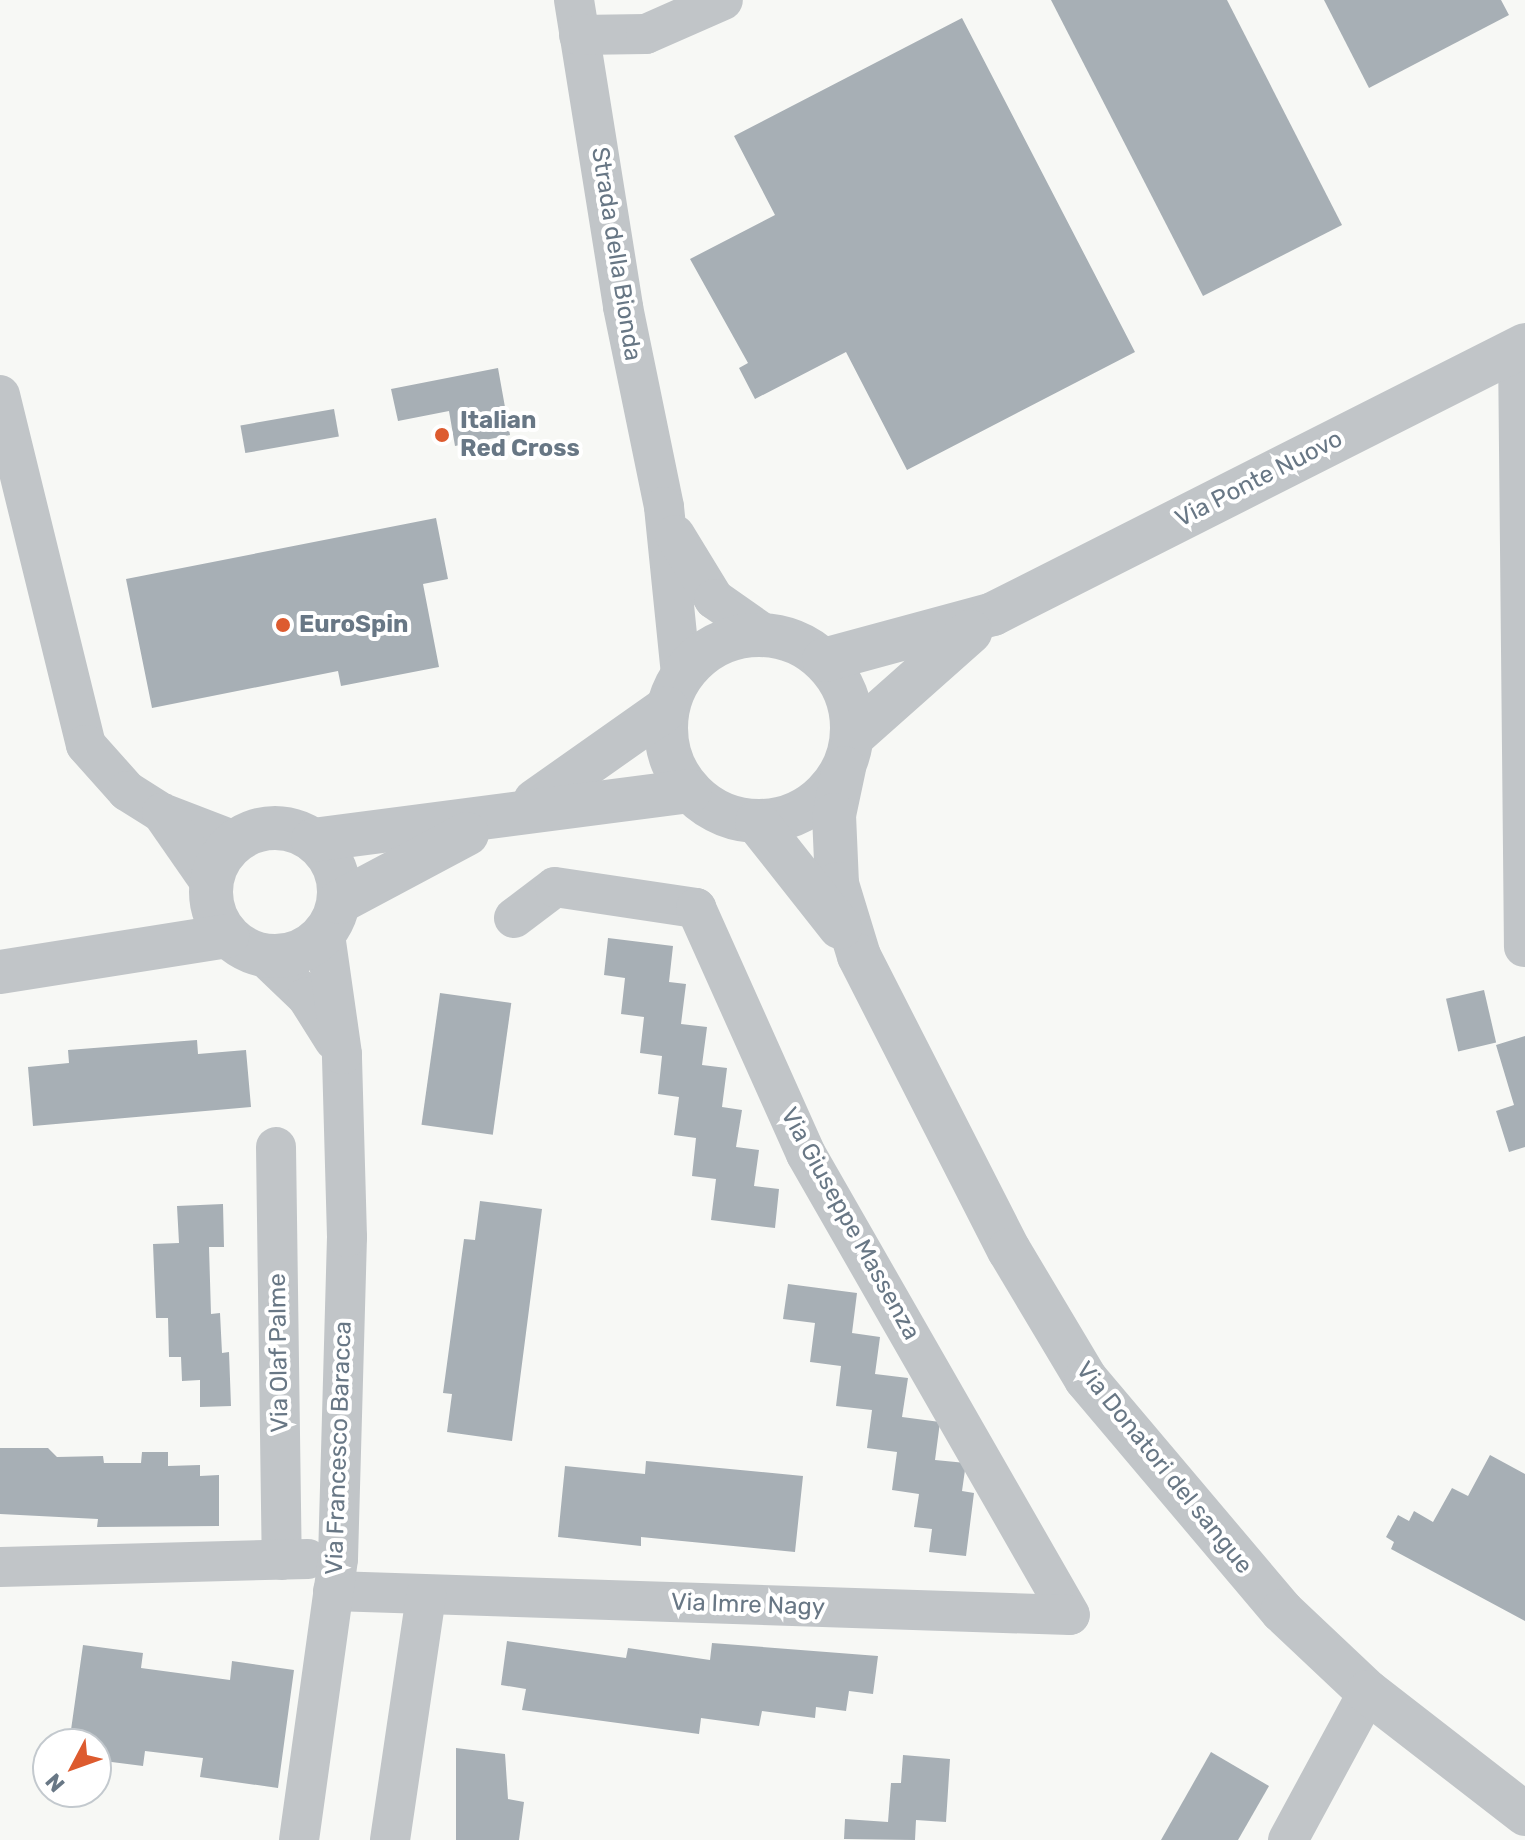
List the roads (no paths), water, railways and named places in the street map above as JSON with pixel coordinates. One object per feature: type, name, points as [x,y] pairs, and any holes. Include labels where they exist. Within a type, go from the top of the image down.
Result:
[{"type":"street","points":[[577,18],[646,34],[723,0]]},
{"type":"street","name":"Strada della Bionda","points":[[577,18],[664,507],[674,692]]},
{"type":"street","points":[[1522,347],[1524,947]]},
{"type":"street","name":"Via Ponte Nuovo","points":[[824,660],[993,614],[1522,347]]},
{"type":"street","points":[[0,395],[8,468],[86,745],[127,791],[162,813],[235,841],[278,828],[313,840],[517,810],[690,791]]},
{"type":"street","name":"Strada della Bionda","points":[[664,507],[695,578],[764,634]]},
{"type":"street","name":"Via Ponte Nuovo","points":[[757,822],[808,808],[900,688],[993,614]]},
{"type":"street","points":[[0,972],[128,949],[245,946],[297,954],[332,918],[613,753],[732,638],[764,634],[824,660],[841,682],[848,752]]},
{"type":"street","points":[[674,692],[666,738],[690,791],[732,818],[757,822]]},
{"type":"street","name":"Via Donatori del sangue","points":[[848,752],[834,815],[837,884],[859,956],[1002,1237],[1086,1379],[1282,1611],[1368,1692],[1525,1814]]},
{"type":"street","points":[[162,813],[210,884],[245,946]]},
{"type":"street","name":"Via Donatori del sangue","points":[[757,822],[859,956]]},
{"type":"street","points":[[313,840],[334,868],[332,918]]},
{"type":"street","points":[[128,949],[210,884],[235,841]]},
{"type":"street","name":"Via Giuseppe Massenza","points":[[514,918],[555,887],[696,908],[806,1154],[1070,1615]]},
{"type":"street","name":"Via Francesco Baracca","points":[[299,1840],[335,1575],[347,1237],[342,1054],[332,918]]},
{"type":"street","name":"Via Francesco Baracca","points":[[245,946],[307,997],[342,1054]]},
{"type":"street","name":"Via Olaf Palme","points":[[276,1147],[282,1560]]},
{"type":"street","points":[[0,1567],[282,1560],[335,1575]]},
{"type":"street","name":"Via Imre Nagy","points":[[335,1575],[426,1595],[1070,1615]]},
{"type":"street","points":[[390,1840],[426,1595]]},
{"type":"street","points":[[1288,1840],[1368,1692]]},
{"type":"place","name":"Italian Red Cross","points":[[442,435]]},
{"type":"place","name":"EuroSpin","points":[[283,625]]}]
